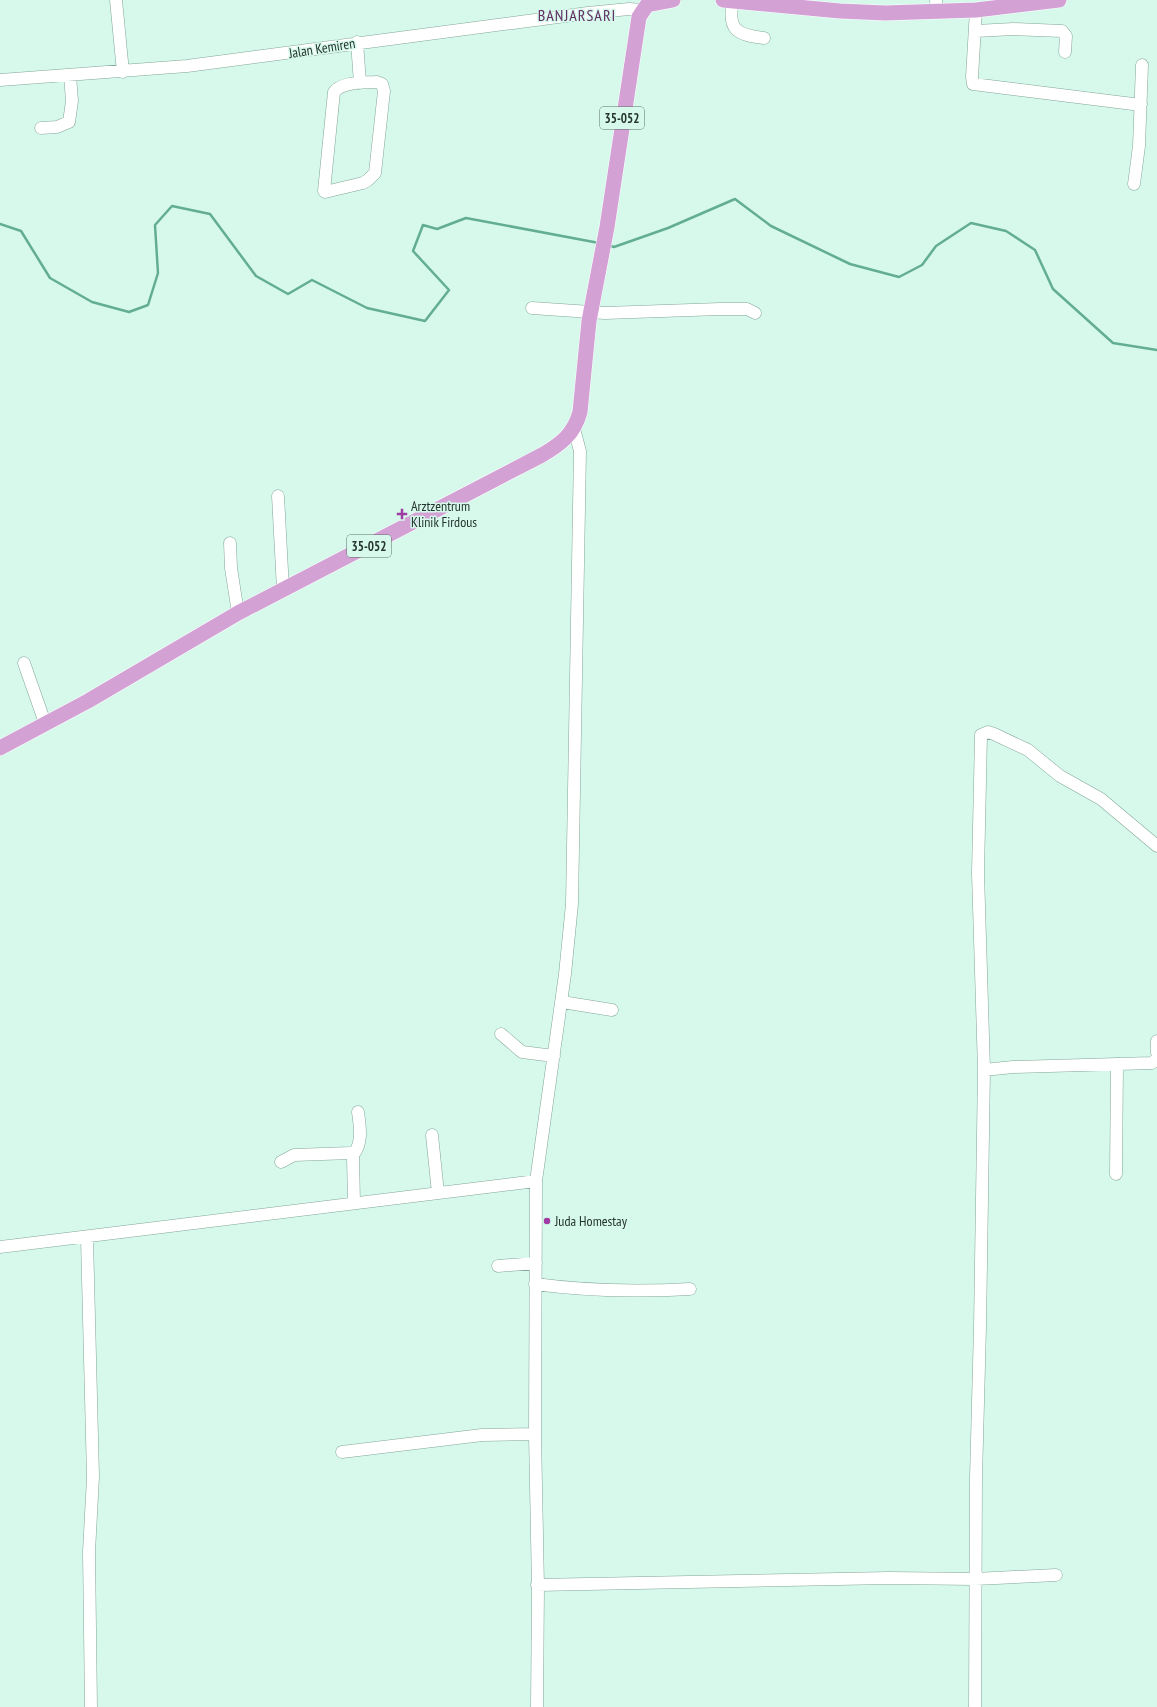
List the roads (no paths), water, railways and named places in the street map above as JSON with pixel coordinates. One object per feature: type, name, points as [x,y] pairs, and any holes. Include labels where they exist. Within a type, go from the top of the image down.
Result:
[{"type":"main road","points":[[646,5],[673,0]]},
{"type":"main road","points":[[730,6],[885,14],[937,5],[976,21],[1043,1],[1059,0]]},
{"type":"main road","name":"35-052","points":[[0,748],[88,701],[238,613],[542,455],[562,443],[574,429],[581,408],[591,312],[607,227],[639,17],[646,5]]},
{"type":"street","points":[[116,0],[123,72]]},
{"type":"street","name":"Jalan Kemiren","points":[[0,80],[123,72],[195,65],[357,42],[629,9],[646,5]]},
{"type":"street","points":[[730,6],[731,22],[739,33],[747,36],[764,38]]},
{"type":"street","points":[[1064,52],[1066,36],[1062,31],[1013,29],[976,21],[972,77],[973,84],[1141,104]]},
{"type":"street","points":[[357,42],[360,83]]},
{"type":"street","points":[[1134,184],[1139,146],[1142,65]]},
{"type":"street","points":[[41,128],[57,127],[70,122],[72,102],[70,75]]},
{"type":"street","points":[[378,82],[384,87],[375,173],[363,183],[326,192],[324,191],[334,92],[340,86],[360,83],[378,82]]},
{"type":"street","points":[[532,308],[638,314],[666,311],[747,309],[755,313]]},
{"type":"street","points":[[537,1707],[535,1434],[536,1181],[562,1002],[572,904],[580,451],[574,429]]},
{"type":"street","points":[[278,496],[283,589]]},
{"type":"street","points":[[230,543],[231,568],[238,613]]},
{"type":"street","points":[[24,663],[45,723]]},
{"type":"street","points":[[975,1707],[975,1579],[984,1070],[978,873],[981,735],[988,732],[1028,750],[1060,776],[1101,799],[1157,846]]},
{"type":"street","points":[[562,1002],[612,1010]]},
{"type":"street","points":[[501,1034],[522,1052],[554,1056]]},
{"type":"street","points":[[1157,1041],[1157,1053]]},
{"type":"street","points":[[984,1070],[1012,1067],[1152,1063],[1157,1059]]},
{"type":"street","points":[[1116,1174],[1117,1064]]},
{"type":"street","points":[[354,1203],[353,1155],[360,1142],[358,1112]]},
{"type":"street","points":[[432,1135],[438,1193]]},
{"type":"street","points":[[281,1162],[294,1155],[348,1153],[353,1155]]},
{"type":"street","points":[[0,1247],[87,1238],[536,1181]]},
{"type":"street","points":[[87,1238],[92,1477],[89,1552],[91,1707]]},
{"type":"street","points":[[498,1266],[536,1263]]},
{"type":"street","points":[[535,1284],[577,1290],[607,1291],[638,1292],[690,1289]]},
{"type":"street","points":[[342,1452],[482,1435],[535,1434]]},
{"type":"street","points":[[537,1585],[889,1578],[975,1579],[1056,1575]]},
{"type":"waterway","points":[[608,245],[614,247],[668,228],[735,199],[771,226],[850,264],[899,277],[922,265],[936,246],[971,223],[1006,231],[1035,250],[1053,289],[1113,343],[1157,350]]},
{"type":"waterway","points":[[0,224],[21,231],[50,278],[92,302],[129,312],[148,305],[158,273],[155,225],[172,206],[210,214],[256,276],[288,294],[312,280],[367,308],[425,321],[449,290],[413,251],[423,225],[437,229],[466,218],[599,243]]},
{"type":"place","name":"Arztzentrum Klinik Firdous","points":[[402,514]]},
{"type":"place","name":"Juda Homestay","points":[[547,1221]]},
{"type":"district","name":"BANJARSARI","points":[[577,15]]}]
